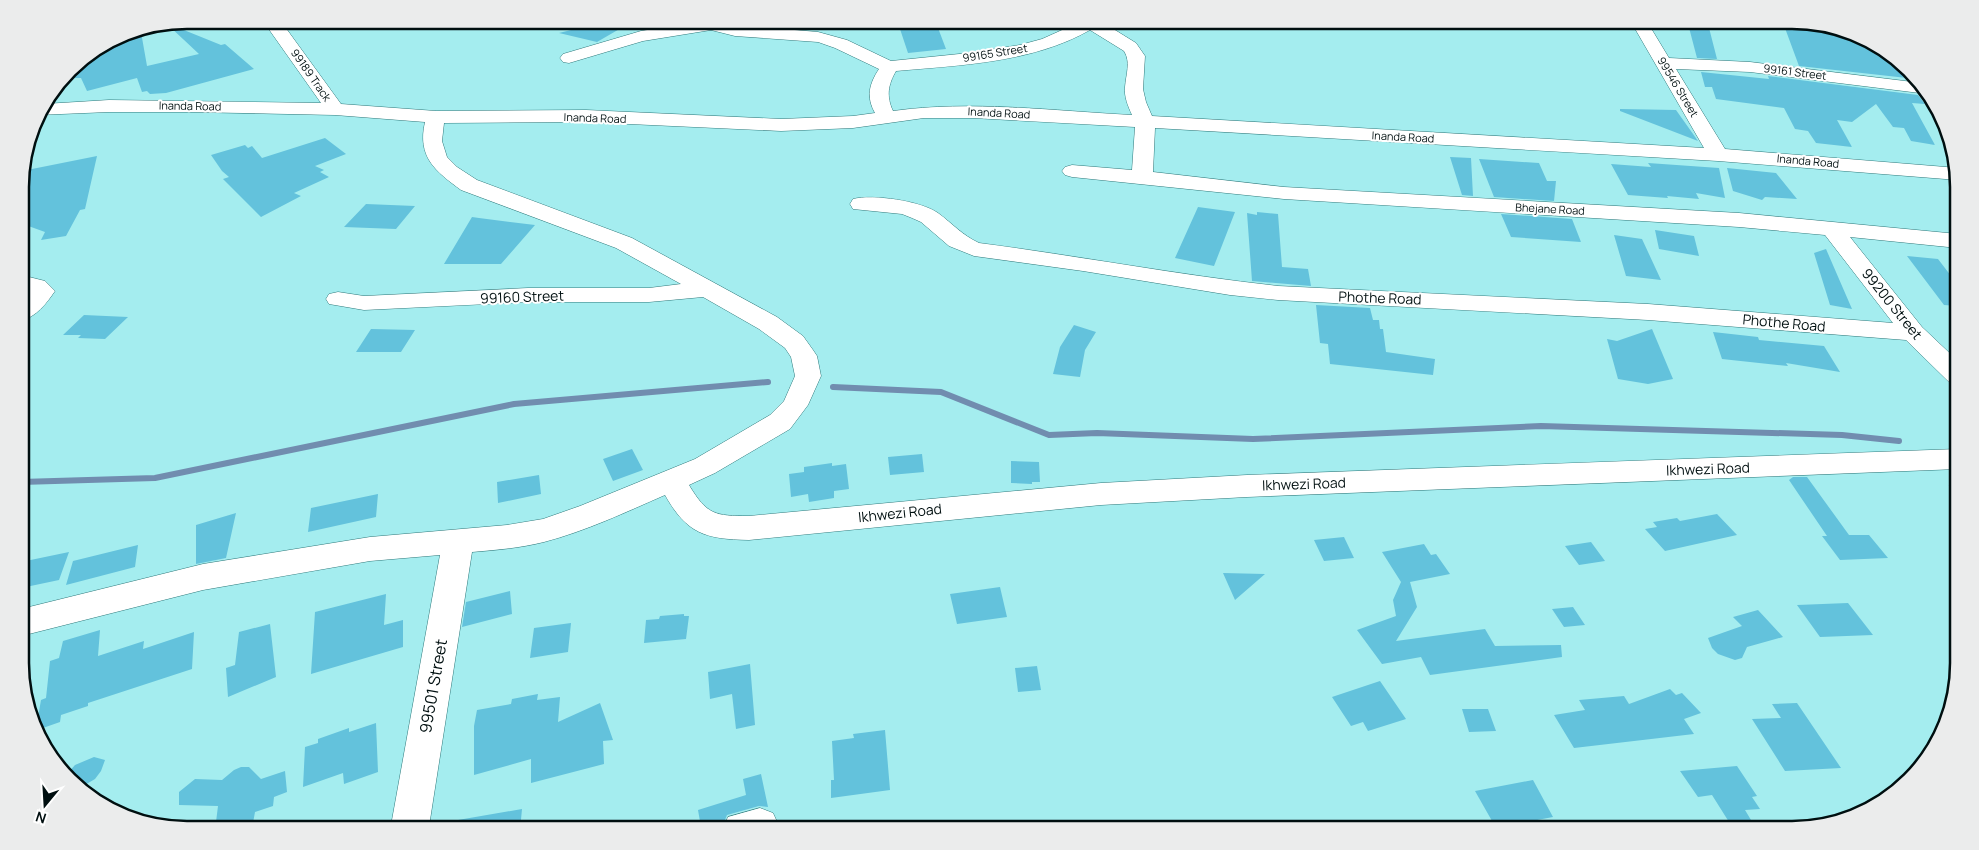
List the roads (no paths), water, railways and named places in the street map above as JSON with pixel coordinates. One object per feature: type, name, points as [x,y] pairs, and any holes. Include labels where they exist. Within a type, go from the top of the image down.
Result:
[{"type":"street","name":"99189 Track","points":[[280,29],[335,109]]},
{"type":"street","name":"99165 Street","points":[[568,58],[641,36],[674,29]]},
{"type":"street","name":"99165 Street","points":[[731,29],[819,37],[842,44],[872,62],[890,66],[1021,50],[1058,39],[1076,29]]},
{"type":"street","points":[[1103,29],[1130,47],[1138,63],[1134,89],[1136,102],[1145,122],[1142,177]]},
{"type":"street","name":"99546 Street","points":[[1643,29],[1718,155]]},
{"type":"street","name":"99161 Street","points":[[1663,62],[1750,67],[1914,88]]},
{"type":"street","points":[[887,117],[879,104],[878,82],[890,66]]},
{"type":"street","name":"Inanda Road","points":[[49,110],[172,105],[335,109],[436,117],[586,116],[741,124],[806,125],[924,112],[973,112],[1718,155],[1949,173]]},
{"type":"street","points":[[29,621],[203,578],[370,549],[507,537],[544,530],[592,514],[705,466],[780,422],[795,405],[808,376],[804,356],[794,342],[768,323],[624,243],[568,220],[513,202],[469,184],[458,177],[436,157],[432,149],[431,137],[436,117]]},
{"type":"street","name":"Bhejane Road","points":[[1072,171],[1284,193],[1738,220],[1950,240]]},
{"type":"street","name":"Phothe Road","points":[[861,204],[904,208],[920,213],[929,217],[957,241],[974,249],[1083,264],[1230,288],[1278,293],[1648,312],[1913,333]]},
{"type":"street","name":"99200 Street","points":[[1831,228],[1913,333],[1950,368]]},
{"type":"street","points":[[29,284],[41,288],[43,291],[29,307]]},
{"type":"street","name":"99160 Street","points":[[338,299],[364,303],[528,295],[649,295],[706,289]]},
{"type":"street","name":"Ikhwezi Road","points":[[672,481],[687,508],[704,522],[721,527],[749,528],[1102,494],[1247,486],[1950,459]]},
{"type":"street","name":"99501 Street","points":[[411,821],[458,542]]},
{"type":"waterway","points":[[29,482],[155,478],[514,404],[768,382]]},
{"type":"waterway","points":[[833,387],[941,392],[1049,435],[1097,433],[1253,439],[1541,426],[1842,435],[1899,441]]}]
